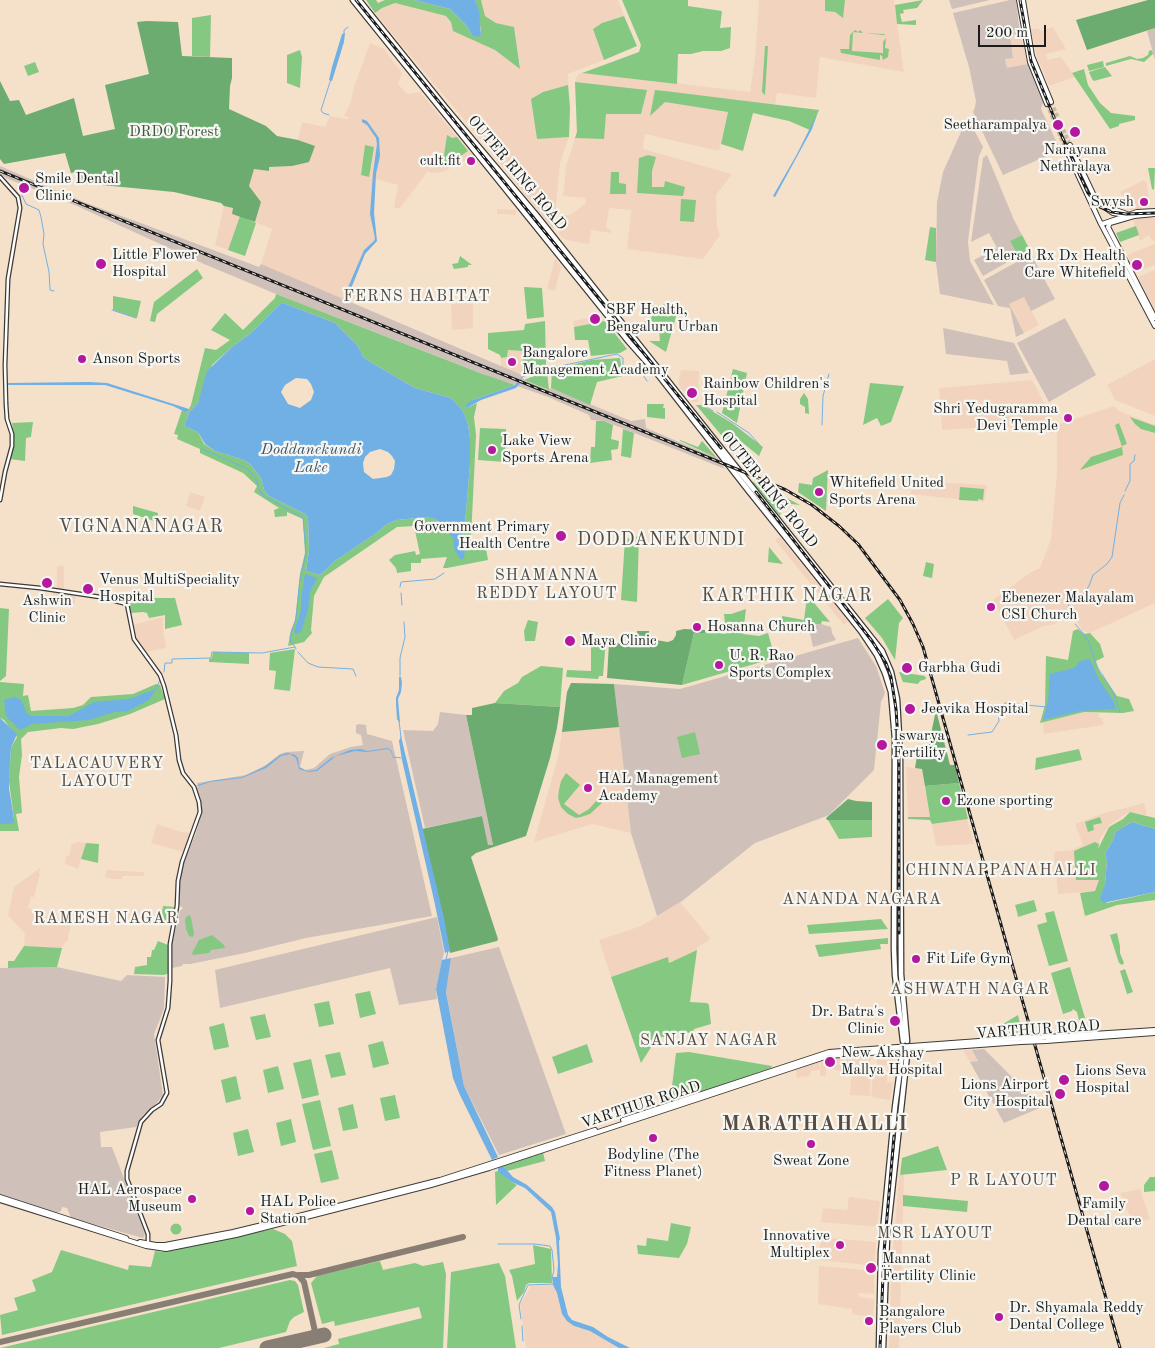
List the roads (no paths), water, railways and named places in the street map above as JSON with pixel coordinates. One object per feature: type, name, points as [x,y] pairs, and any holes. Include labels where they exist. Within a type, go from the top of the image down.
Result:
[{"type":"highway","name":"OUTER RING ROAD","points":[[353,0],[361,14],[654,371],[827,591],[861,631],[888,672],[897,699],[900,764],[901,983],[907,1024],[905,1041],[896,975],[893,925],[895,744],[892,699],[888,672],[884,655],[838,592],[730,461],[689,405],[537,216],[359,0]]},
{"type":"highway","points":[[645,368],[654,371]]},
{"type":"highway","points":[[685,395],[689,405]]},
{"type":"highway","points":[[872,638],[879,638]]},
{"type":"highway","points":[[879,658],[882,660],[884,655]]},
{"type":"highway","points":[[900,764],[905,769]]},
{"type":"highway","points":[[900,808],[906,804]]},
{"type":"highway","points":[[879,1348],[881,1252],[887,1184],[895,1107],[905,1055],[894,1183],[887,1237],[883,1348]]},
{"type":"highway","points":[[889,1220],[894,1216]]},
{"type":"main road","points":[[1019,0],[1030,62],[1049,103],[1032,56],[1023,0]]},
{"type":"main road","points":[[1096,212],[1100,210],[1068,146],[1096,212],[1102,224],[1155,318]]},
{"type":"main road","points":[[0,177],[18,197],[20,208],[8,278],[5,383],[12,444],[0,500]]},
{"type":"main road","points":[[1096,201],[1113,213],[1127,215],[1155,213]]},
{"type":"main road","points":[[1155,213],[1123,219],[1110,223],[1108,227],[1155,326]]},
{"type":"main road","points":[[1102,224],[1127,215]]},
{"type":"main road","points":[[0,584],[40,588],[127,604],[134,640],[160,676],[164,686],[183,773],[194,787],[199,802],[200,812],[182,862],[178,881],[177,906],[170,944],[168,1008],[158,1040],[167,1093],[161,1104],[152,1110],[142,1122],[128,1170],[127,1179],[148,1234],[146,1245]]},
{"type":"main road","name":"VARTHUR ROAD","points":[[735,1085],[834,1051],[1155,1030]]},
{"type":"main road","name":"VARTHUR ROAD","points":[[1046,1038],[1155,1033]]},
{"type":"main road","name":"VARTHUR ROAD","points":[[0,1199],[146,1245],[165,1245],[233,1232],[430,1183],[834,1055],[990,1047],[1021,1040]]},
{"type":"water","points":[[414,0],[475,0],[479,11],[481,35],[478,37],[472,35],[466,25],[450,9]]},
{"type":"water","points":[[345,33],[332,81],[329,80],[332,67],[342,34]]},
{"type":"water","points":[[818,112],[812,129],[775,197],[773,196],[797,154]]},
{"type":"water","points":[[362,119],[367,121],[379,138],[380,156],[376,174],[374,213],[377,241],[365,254],[346,301],[343,299],[364,250],[375,238],[370,214],[377,144],[376,138],[367,125],[362,122]]},
{"type":"water","name":"Doddanekundi Lake","points":[[280,304],[286,304],[335,323],[358,346],[363,357],[415,388],[451,398],[463,411],[468,424],[470,439],[465,524],[446,527],[435,519],[426,517],[397,520],[387,524],[335,561],[320,575],[306,571],[309,551],[308,518],[305,514],[269,496],[264,490],[261,478],[250,464],[244,460],[215,451],[205,444],[198,432],[184,426],[190,411],[198,403],[207,371],[232,347],[251,333]],"holes":[[[296,378],[307,379],[314,392],[311,400],[300,408],[288,404],[281,392],[285,385]],[[380,449],[392,456],[395,461],[394,469],[391,475],[387,477],[373,479],[364,472],[363,463],[365,457],[370,452]]]},
{"type":"water","points":[[518,381],[521,382],[516,388],[481,400],[467,408],[465,405],[473,400],[515,385]]},
{"type":"water","points":[[7,383],[107,383],[189,409],[187,413],[173,406],[105,385],[7,385]]},
{"type":"water","points":[[461,529],[465,549],[464,558],[461,560],[454,549],[453,538],[449,533],[449,531]]},
{"type":"water","points":[[305,574],[317,578],[310,592],[308,609],[302,629],[296,634],[294,632],[301,610]]},
{"type":"water","points":[[1090,659],[1099,680],[1113,700],[1116,709],[1080,711],[1043,720],[1048,701],[1050,674],[1074,668],[1080,661]]},
{"type":"water","points":[[399,677],[401,677],[402,683],[398,699],[400,723],[397,719],[396,704]]},
{"type":"water","points":[[156,689],[149,700],[128,711],[115,712],[89,720],[32,724],[20,730],[6,716],[4,700],[15,697],[22,701],[26,712],[30,716],[69,716],[94,702],[129,699]]},
{"type":"water","points":[[0,718],[17,734],[11,748],[9,788],[14,822],[10,824],[0,824]]},
{"type":"water","points":[[401,736],[444,918],[450,951],[445,953],[402,760],[399,741]]},
{"type":"water","points":[[388,748],[392,751],[393,759],[391,751],[388,749],[367,752],[355,751],[336,756],[317,771],[308,772],[299,769],[296,758],[290,754],[281,756],[266,768],[242,778],[197,785],[210,781],[242,777],[264,767],[280,755],[288,753],[295,755],[298,758],[299,767],[307,771],[316,770],[331,758],[350,750],[361,749],[367,751]]},
{"type":"water","points":[[1132,822],[1155,829],[1155,892],[1103,903],[1100,898],[1105,884],[1107,861],[1105,854],[1114,838],[1115,832]]},
{"type":"water","points":[[451,958],[446,992],[464,1086],[498,1157],[492,1160],[453,1078],[436,989],[442,960]]},
{"type":"water","points":[[503,1166],[513,1177],[527,1185],[552,1207],[555,1212],[560,1239],[561,1287],[568,1315],[572,1320],[593,1327],[630,1348],[619,1348],[590,1331],[574,1326],[562,1314],[552,1277],[557,1277],[558,1264],[551,1212],[525,1188],[501,1174],[498,1168]]},
{"type":"waterway","points":[[344,34],[344,30],[348,27]]},
{"type":"waterway","points":[[329,115],[321,110],[331,79]]},
{"type":"waterway","points":[[21,193],[26,204],[39,210],[44,234],[43,244],[49,272],[50,290],[54,291]]},
{"type":"waterway","points":[[112,310],[136,318]]},
{"type":"waterway","points":[[519,383],[522,377],[546,369],[617,354],[623,358],[623,368],[639,369],[647,381]]},
{"type":"waterway","points":[[822,425],[823,396],[829,374]]},
{"type":"waterway","points":[[702,404],[713,411]]},
{"type":"waterway","points":[[717,412],[749,433],[759,444]]},
{"type":"waterway","points":[[202,449],[248,469],[256,479],[260,492],[263,495],[303,518],[306,553],[300,579],[296,618],[290,637],[295,647]]},
{"type":"waterway","points":[[1125,491],[1130,481],[1130,464],[1134,461],[1135,455]]},
{"type":"waterway","points":[[1068,607],[1070,602],[1082,595],[1089,586],[1093,575],[1107,564],[1112,557],[1120,503],[1124,495]]},
{"type":"waterway","points":[[400,587],[401,582],[435,579],[444,573]]},
{"type":"waterway","points":[[401,593],[402,605]]},
{"type":"waterway","points":[[400,676],[400,658],[405,637],[404,622]]},
{"type":"waterway","points":[[1075,624],[1089,643],[1096,665],[1101,673]]},
{"type":"waterway","points":[[164,672],[165,663],[172,663],[172,659],[211,658],[212,652],[262,653],[295,647],[296,649]]},
{"type":"waterway","points":[[298,652],[308,663],[318,667],[353,669],[356,676]]},
{"type":"waterway","points":[[1102,674],[1112,690],[1120,712]]},
{"type":"waterway","points":[[156,689],[160,680]]},
{"type":"waterway","points":[[968,735],[992,732],[999,721],[998,709],[1005,703],[1047,707]]},
{"type":"waterway","points":[[399,721],[401,737]]},
{"type":"waterway","points":[[393,757],[401,758]]},
{"type":"waterway","points":[[446,960],[448,951]]},
{"type":"waterway","points":[[498,1244],[550,1246],[554,1270],[552,1278]]},
{"type":"waterway","points":[[521,1319],[519,1305],[528,1285],[554,1284]]},
{"type":"waterway","points":[[522,1326],[523,1341]]},
{"type":"tunnel","points":[[1051,102],[1070,145]]},
{"type":"tunnel","points":[[1047,104],[1065,147]]},
{"type":"railway","points":[[356,0],[721,448]]},
{"type":"railway","points":[[1020,0],[1031,61],[1060,132],[1088,193],[1100,207],[1112,212],[1126,214],[1155,213]]},
{"type":"railway","points":[[0,171],[786,490],[812,505],[858,544],[900,600],[923,647],[1120,1348]]},
{"type":"railway","points":[[756,492],[872,641],[886,663],[891,677],[896,709],[899,755],[899,933]]},
{"type":"railway","points":[[880,1348],[884,1252],[894,1136]]},
{"type":"place","name":"Seetharampalya","points":[[1058,125]]},
{"type":"place","name":"Narayana Nethralaya","points":[[1075,132]]},
{"type":"place","name":"cult.fit","points":[[471,161]]},
{"type":"place","name":"Smile Dental Clinic","points":[[24,188]]},
{"type":"place","name":"Swysh","points":[[1144,202]]},
{"type":"place","name":"Little Flower Hospital","points":[[101,264]]},
{"type":"place","name":"Telerad Rx Dx Health Care Whitefield","points":[[1137,265]]},
{"type":"place","name":"SBF Health, Bengaluru Urban","points":[[595,319]]},
{"type":"place","name":"Anson Sports","points":[[82,359]]},
{"type":"place","name":"Bangalore Management Academy","points":[[512,362]]},
{"type":"place","name":"Rainbow Children's Hospital","points":[[692,393]]},
{"type":"place","name":"Shri Yedugaramma Devi Temple","points":[[1068,418]]},
{"type":"place","name":"Lake View Sports Arena","points":[[492,450]]},
{"type":"place","name":"Whitefield United Sports Arena","points":[[819,492]]},
{"type":"place","name":"Government Primary Health Centre","points":[[561,536]]},
{"type":"place","name":"Ashwin Clinic","points":[[47,583]]},
{"type":"place","name":"Venus MultiSpeciality Hospital","points":[[88,589]]},
{"type":"place","name":"Ebenezer Malayalam CSI Church","points":[[991,607]]},
{"type":"place","name":"Hosanna Church","points":[[697,627]]},
{"type":"place","name":"Maya Clinic","points":[[570,641]]},
{"type":"place","name":"U. R. Rao Sports Complex","points":[[719,665]]},
{"type":"place","name":"Garbha Gudi","points":[[907,668]]},
{"type":"place","name":"Jeevika Hospital","points":[[910,709]]},
{"type":"place","name":"Iswarya Fertility","points":[[882,745]]},
{"type":"place","name":"HAL Management Academy","points":[[588,788]]},
{"type":"place","name":"Ezone sporting","points":[[946,801]]},
{"type":"place","name":"Fit Life Gym","points":[[916,959]]},
{"type":"place","name":"Dr. Batra's Clinic","points":[[895,1021]]},
{"type":"place","name":"New Akshay Mallya Hospital","points":[[830,1062]]},
{"type":"place","name":"Lions Seva Hospital","points":[[1064,1080]]},
{"type":"place","name":"Lions Airport City Hospital","points":[[1060,1094]]},
{"type":"place","name":"Bodyline (The Fitness Planet)","points":[[653,1138]]},
{"type":"place","name":"Sweat Zone","points":[[811,1144]]},
{"type":"place","name":"Family Dental care","points":[[1104,1186]]},
{"type":"place","name":"HAL Aerospace Museum","points":[[192,1199]]},
{"type":"place","name":"HAL Police Station","points":[[250,1211]]},
{"type":"place","name":"Innovative Multiplex","points":[[840,1245]]},
{"type":"place","name":"Mannat Fertility Clinic","points":[[871,1268]]},
{"type":"place","name":"Dr. Shyamala Reddy Dental College","points":[[999,1317]]},
{"type":"place","name":"Bangalore Players Club","points":[[869,1321]]},
{"type":"district","name":"FERNS HABITAT","points":[[417,297]]},
{"type":"district","name":"VIGNANANAGAR","points":[[141,527]]},
{"type":"district","name":"DODDANEKUNDI","points":[[661,540]]},
{"type":"district","name":"SHAMANNA REDDY LAYOUT","points":[[547,585]]},
{"type":"district","name":"KARTHIK NAGAR","points":[[787,596]]},
{"type":"district","name":"TALACAUVERY LAYOUT","points":[[97,773]]},
{"type":"district","name":"CHINNAPPANAHALLI","points":[[1001,871]]},
{"type":"district","name":"ANANDA NAGARA","points":[[862,900]]},
{"type":"district","name":"RAMESH NAGAR","points":[[106,919]]},
{"type":"district","name":"ASHWATH NAGAR","points":[[970,990]]},
{"type":"district","name":"SANJAY NAGAR","points":[[709,1041]]},
{"type":"district","name":"MARATHAHALLI","points":[[815,1125]]},
{"type":"district","name":"P R LAYOUT","points":[[1004,1181]]},
{"type":"district","name":"MSR LAYOUT","points":[[935,1234]]},
{"type":"park label","name":"DRDO Forest","points":[[174,132]]}]
